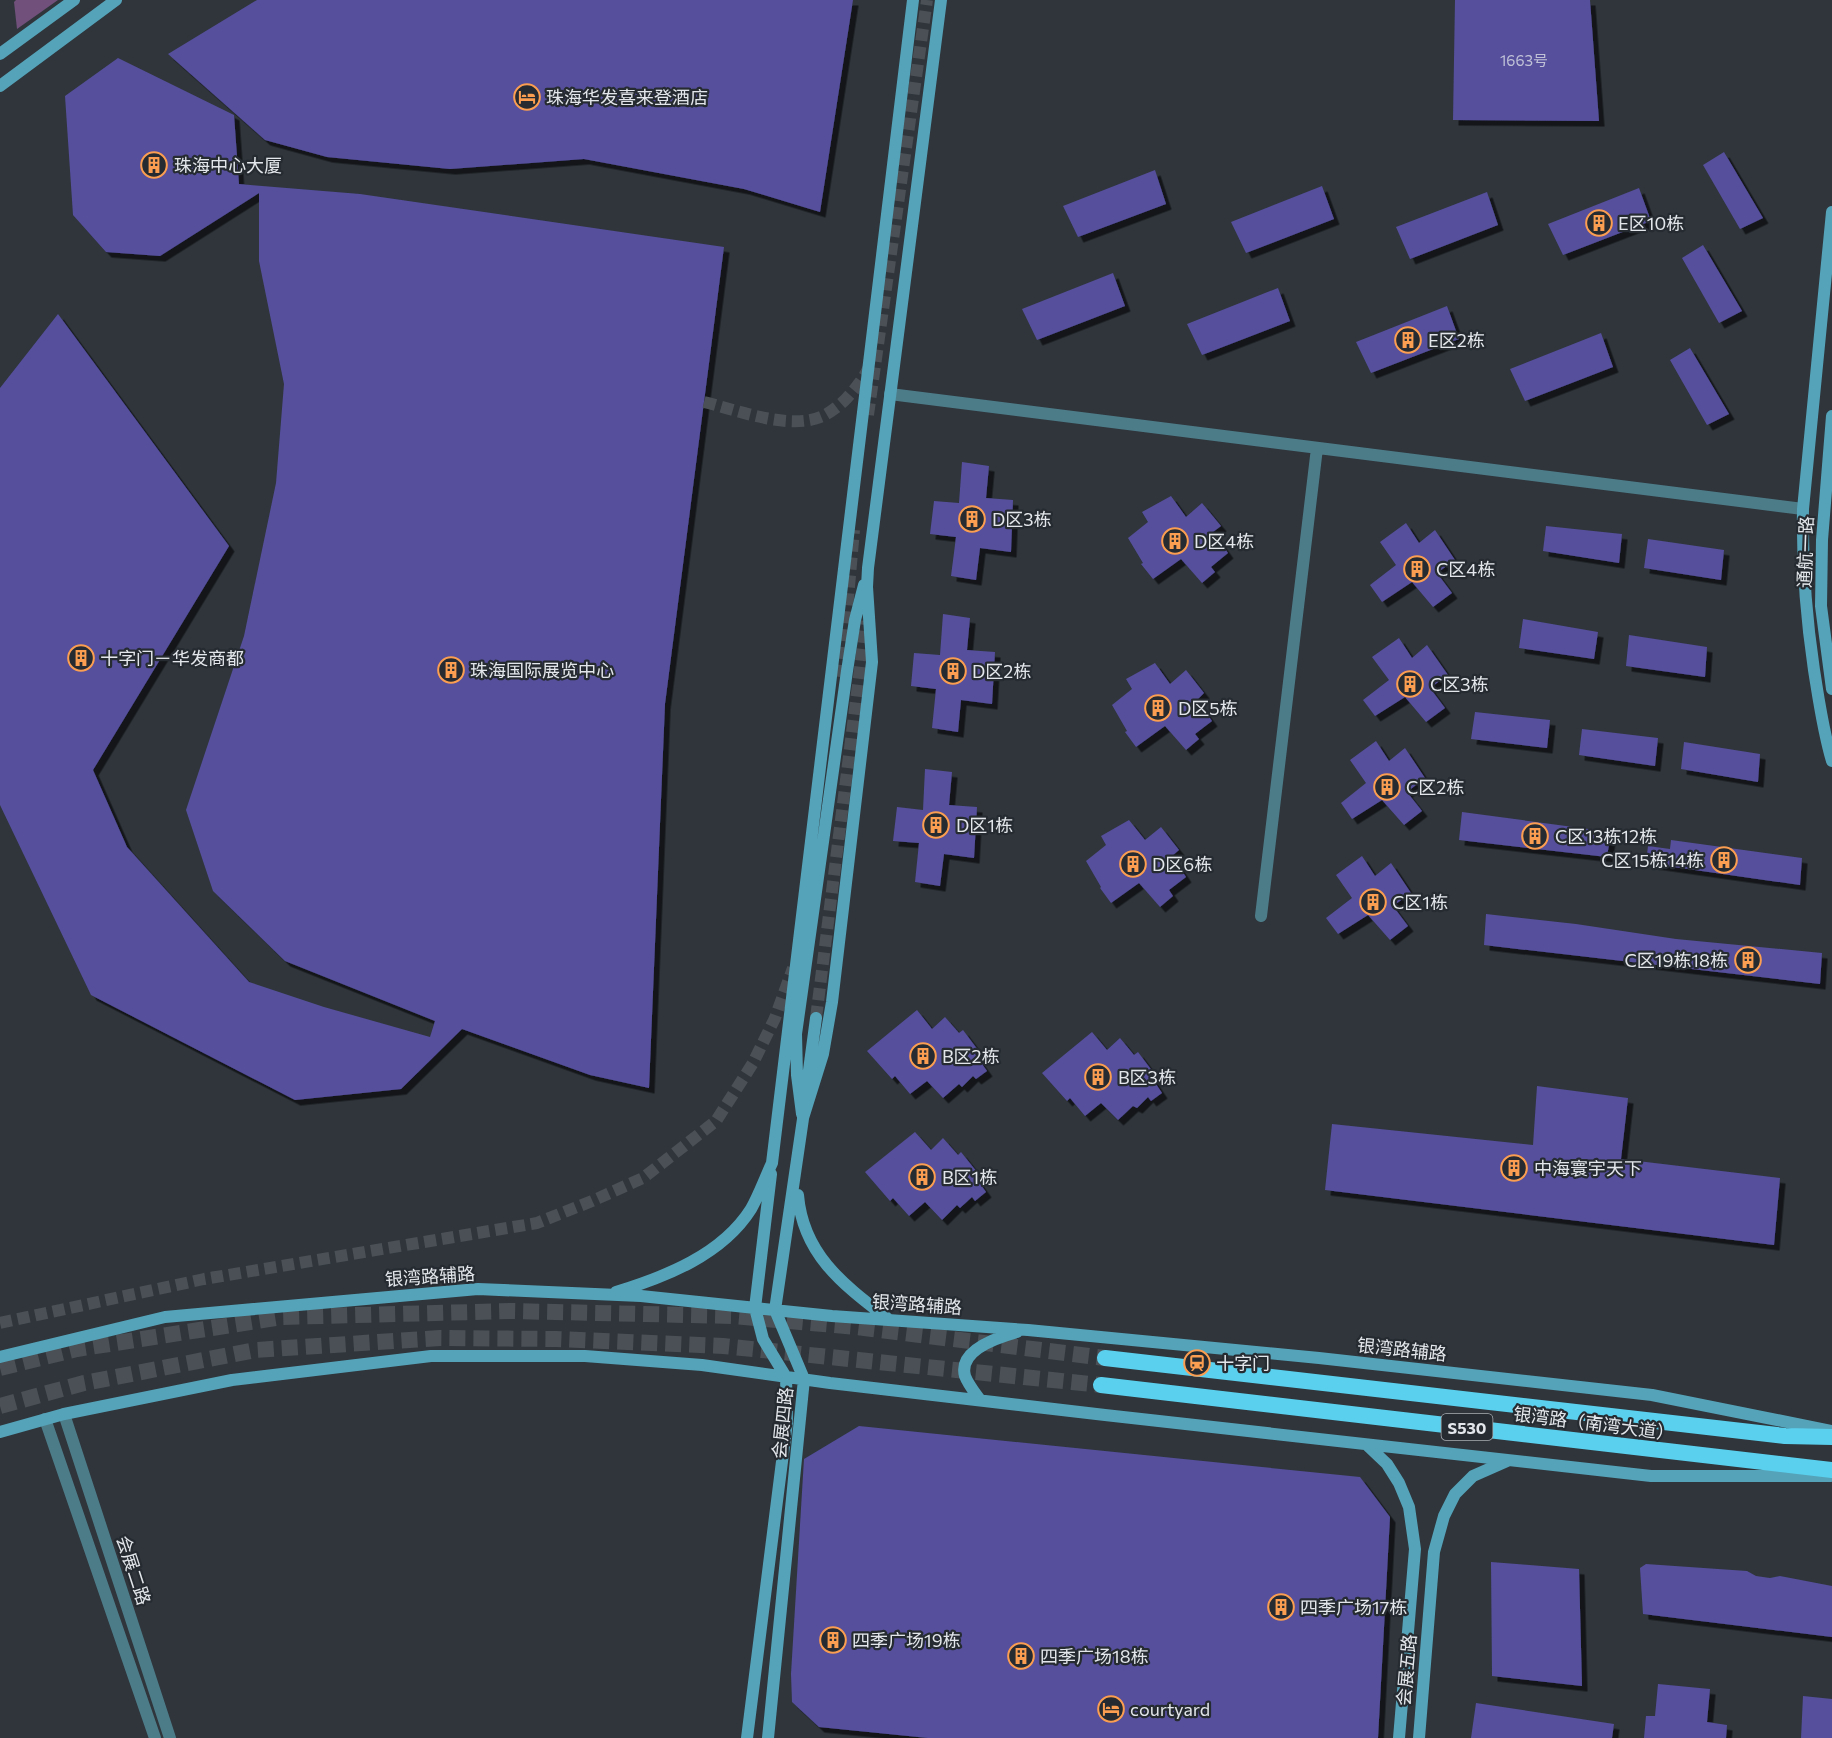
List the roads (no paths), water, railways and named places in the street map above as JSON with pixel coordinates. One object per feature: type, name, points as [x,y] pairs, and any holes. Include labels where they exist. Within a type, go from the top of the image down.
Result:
[{"type":"highway","name":"银湾路（南湾大道）","points":[[1104,1358],[1773,1434],[1832,1437]]},
{"type":"highway","name":"银湾路（南湾大道）","points":[[1101,1384],[1832,1470]]},
{"type":"main road","points":[[0,54],[74,0]]},
{"type":"main road","points":[[0,86],[116,0]]},
{"type":"main road","points":[[786,1377],[763,1339],[754,1308],[913,0]]},
{"type":"main road","points":[[803,1118],[823,1054],[828,1028],[870,685],[872,640],[867,587],[868,568],[941,0]]},
{"type":"main road","points":[[1832,212],[1803,509],[1806,615],[1823,731],[1832,761]]},
{"type":"main road","name":"通航一路","points":[[1832,416],[1822,540],[1821,606],[1832,689]]},
{"type":"main road","points":[[803,1118],[797,1075],[796,1034],[855,620],[868,568]]},
{"type":"main road","points":[[775,1310],[796,1174],[816,1018]]},
{"type":"main road","points":[[606,1295],[672,1273],[713,1248],[732,1231],[750,1209],[772,1163]]},
{"type":"main road","points":[[796,1174],[799,1211],[809,1239],[822,1261],[855,1294],[889,1320]]},
{"type":"main road","name":"银湾路辅路","points":[[0,1358],[165,1317],[478,1289],[641,1296],[775,1310],[1028,1330],[1331,1360],[1652,1395],[1832,1431]]},
{"type":"main road","name":"会展四路","points":[[768,1738],[804,1379],[775,1310]]},
{"type":"main road","points":[[980,1400],[965,1375],[966,1361],[979,1347],[999,1337],[1028,1330]]},
{"type":"main road","points":[[0,1432],[64,1414],[231,1380],[431,1356],[585,1356],[702,1365],[980,1400],[1651,1476],[1832,1476]]},
{"type":"main road","name":"会展四路","points":[[747,1738],[787,1422],[786,1377]]},
{"type":"main road","name":"会展五路","points":[[1367,1444],[1387,1464],[1399,1483],[1409,1507],[1415,1549],[1399,1738]]},
{"type":"main road","name":"会展五路","points":[[1419,1738],[1434,1551],[1444,1516],[1455,1494],[1473,1476],[1508,1460]]},
{"type":"street","points":[[890,394],[1803,509]]},
{"type":"street","points":[[1262,916],[1317,448]]},
{"type":"street","name":"会展二路","points":[[64,1414],[170,1738]]},
{"type":"street","name":"会展二路","points":[[45,1419],[155,1738]]},
{"type":"tunnel","points":[[868,415],[927,0]]},
{"type":"tunnel","points":[[704,402],[763,418],[810,420],[823,416],[841,404],[858,385],[868,369]]},
{"type":"tunnel","points":[[841,677],[854,530]]},
{"type":"tunnel","points":[[816,1018],[866,621]]},
{"type":"tunnel","points":[[0,1323],[204,1279],[537,1223],[592,1201],[643,1178],[716,1121],[753,1063],[775,1018],[793,968]]},
{"type":"tunnel","points":[[0,1368],[77,1349],[283,1317],[511,1311],[732,1316],[856,1327],[1105,1358]]},
{"type":"tunnel","points":[[0,1406],[84,1383],[256,1350],[440,1338],[556,1339],[723,1346],[1101,1385]]},
{"type":"place","name":"珠海华发喜来登酒店","points":[[527,97]]},
{"type":"place","name":"珠海中心大厦","points":[[154,165]]},
{"type":"place","name":"E区10栋","points":[[1599,223]]},
{"type":"place","name":"E区2栋","points":[[1408,340]]},
{"type":"place","name":"D区3栋","points":[[972,519]]},
{"type":"place","name":"D区4栋","points":[[1175,541]]},
{"type":"place","name":"C区4栋","points":[[1417,569]]},
{"type":"place","name":"十字门－华发商都","points":[[81,658]]},
{"type":"place","name":"珠海国际展览中心","points":[[451,670]]},
{"type":"place","name":"D区2栋","points":[[953,671]]},
{"type":"place","name":"C区3栋","points":[[1410,684]]},
{"type":"place","name":"D区5栋","points":[[1158,708]]},
{"type":"place","name":"C区2栋","points":[[1387,787]]},
{"type":"place","name":"D区1栋","points":[[936,825]]},
{"type":"place","name":"C区13栋12栋","points":[[1535,836]]},
{"type":"place","name":"C区15栋14栋","points":[[1724,860]]},
{"type":"place","name":"D区6栋","points":[[1133,864]]},
{"type":"place","name":"C区1栋","points":[[1373,902]]},
{"type":"place","name":"C区19栋18栋","points":[[1748,960]]},
{"type":"place","name":"B区2栋","points":[[923,1056]]},
{"type":"place","name":"B区3栋","points":[[1098,1077]]},
{"type":"place","name":"中海寰宇天下","points":[[1514,1168]]},
{"type":"place","name":"B区1栋","points":[[922,1177]]},
{"type":"place","name":"十字门","points":[[1197,1363]]},
{"type":"place","name":"四季广场17栋","points":[[1281,1607]]},
{"type":"place","name":"四季广场19栋","points":[[833,1640]]},
{"type":"place","name":"四季广场18栋","points":[[1021,1656]]},
{"type":"place","name":"courtyard","points":[[1111,1709]]}]
